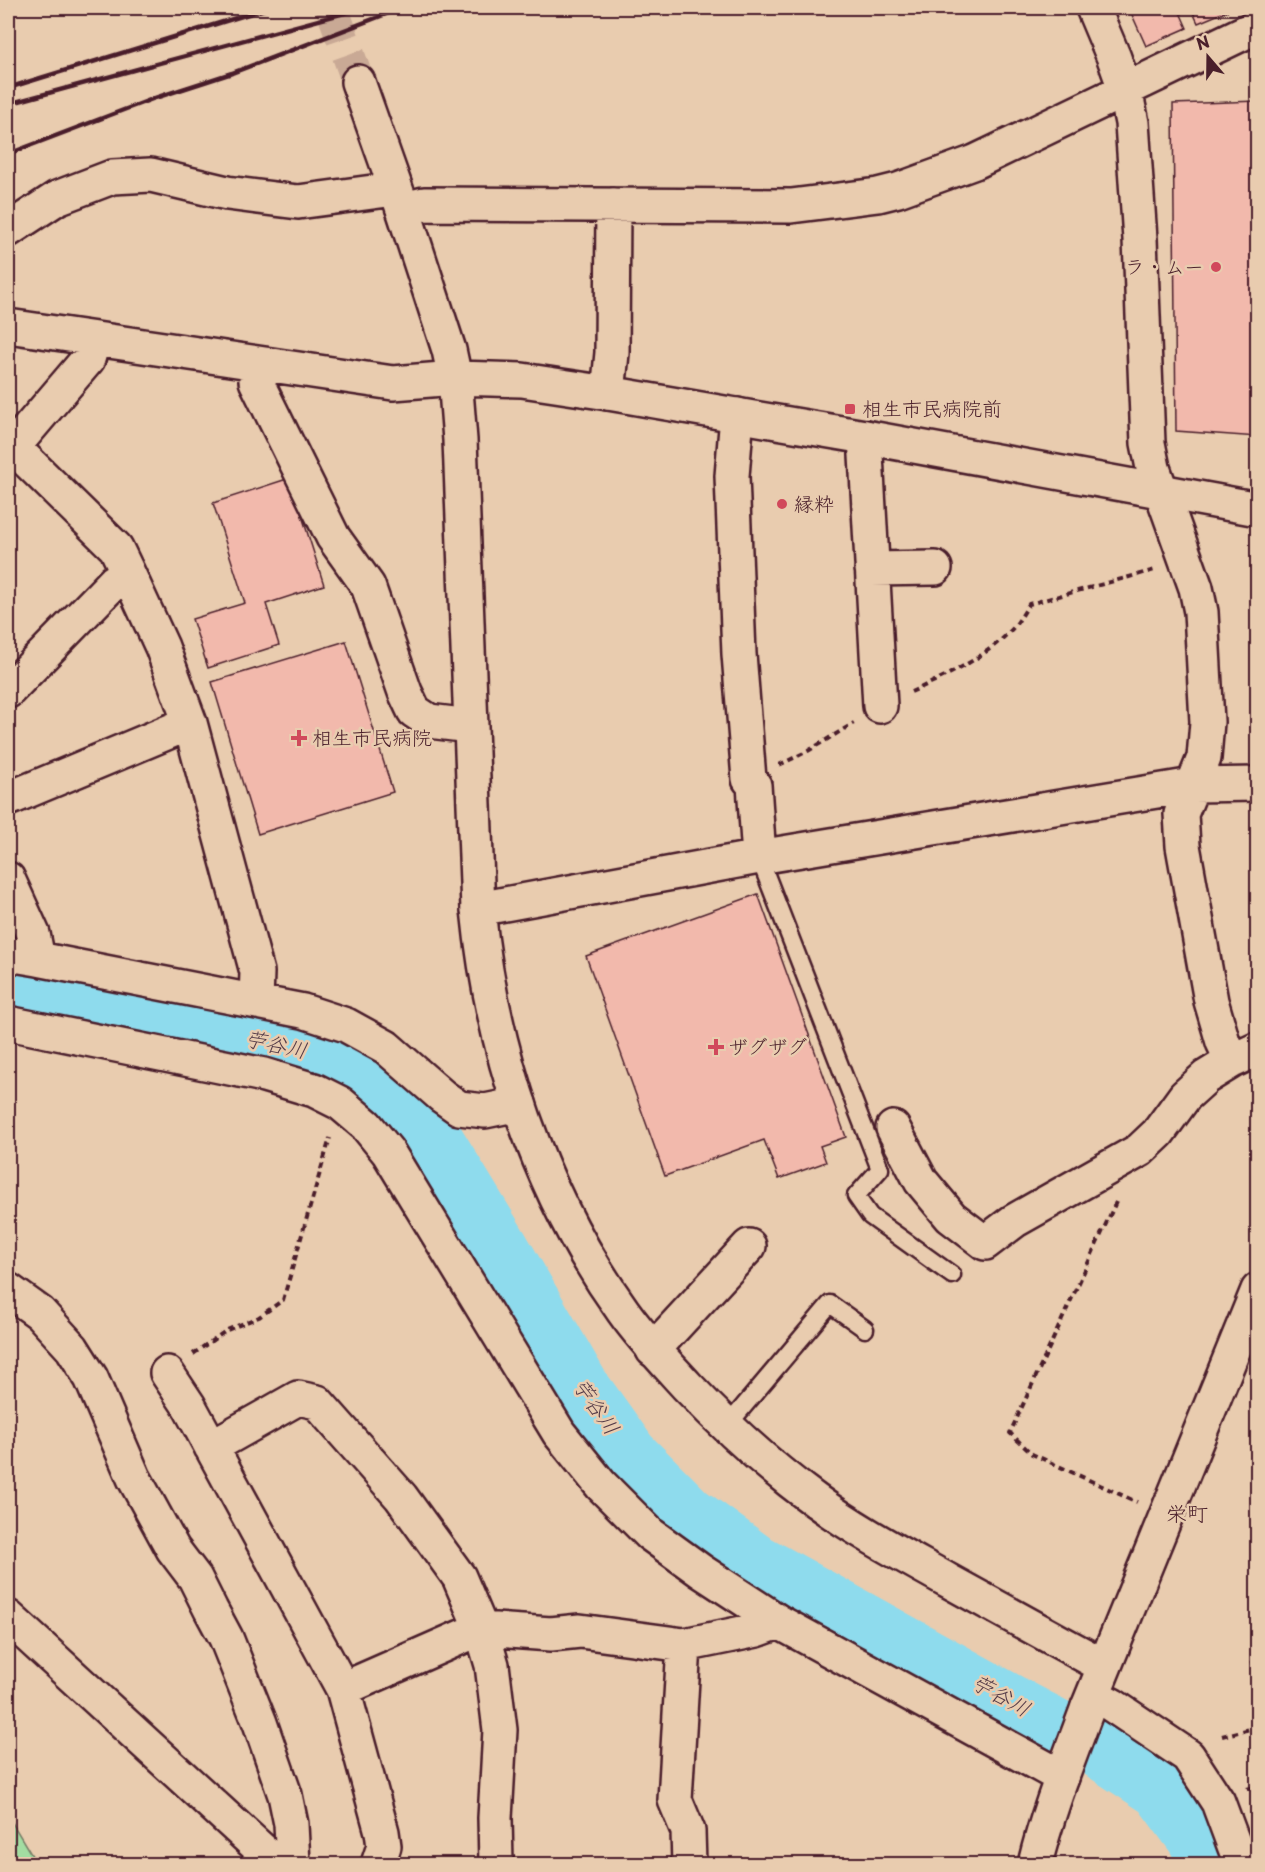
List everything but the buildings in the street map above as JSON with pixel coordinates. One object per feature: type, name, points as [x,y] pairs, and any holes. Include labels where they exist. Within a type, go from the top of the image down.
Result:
[{"type":"street","points":[[893,1128],[921,1181],[951,1217],[986,1243],[1014,1221],[1140,1150],[1158,1133],[1185,1096],[1206,1077],[1245,1055],[1223,1042],[1211,1000],[1183,846],[1181,814],[1204,758],[1207,722],[1201,612],[1196,588],[1153,468],[1148,443],[1140,239],[1132,123],[1125,89],[1093,8]]},
{"type":"street","points":[[8,230],[57,198],[112,177],[151,175],[227,193],[297,202],[399,199],[424,204],[791,206],[898,190],[975,162],[1257,26]]},
{"type":"street","points":[[358,82],[439,316],[455,378],[460,440],[470,726],[482,952],[489,992],[519,1104],[543,1167],[568,1222],[623,1311],[653,1350],[751,1450],[814,1500],[1095,1689],[1112,1705],[1188,1756],[1218,1802],[1241,1864]]},
{"type":"street","points":[[608,393],[612,353],[613,205]]},
{"type":"street","points":[[8,326],[393,383],[455,378],[522,380],[865,437],[1257,510]]},
{"type":"street","points":[[94,339],[88,359],[10,450],[116,548],[162,647],[190,723],[256,972],[256,1001]]},
{"type":"street","points":[[257,363],[256,381],[333,537],[368,586],[405,692],[414,711],[429,721],[470,726]]},
{"type":"street","points":[[737,415],[732,476],[739,654],[749,779],[754,785],[759,857]]},
{"type":"street","points":[[865,437],[880,706]]},
{"type":"street","points":[[872,569],[935,568]]},
{"type":"street","points":[[8,692],[114,582],[128,573]]},
{"type":"street","points":[[8,799],[190,723]]},
{"type":"street","points":[[478,909],[759,857],[1193,785],[1257,784]]},
{"type":"street","points":[[8,879],[33,934],[23,956],[303,1011],[346,1025],[386,1047],[459,1108],[485,1111],[519,1104]]},
{"type":"street","points":[[8,1023],[264,1075],[314,1090],[340,1103],[366,1125],[388,1152],[559,1433],[601,1485],[650,1534],[701,1571],[779,1622],[1064,1772]]},
{"type":"street","points":[[653,1350],[749,1246]]},
{"type":"street","points":[[8,1290],[40,1313],[72,1348],[91,1378],[134,1479],[173,1549],[195,1578],[216,1619],[260,1723],[285,1795],[291,1824],[293,1864]]},
{"type":"street","points":[[1035,1864],[1041,1838],[1095,1689],[1257,1290]]},
{"type":"street","points":[[167,1372],[189,1406],[343,1689],[382,1832],[384,1846],[378,1864]]},
{"type":"street","points":[[211,1447],[298,1398],[317,1402],[401,1497],[459,1577],[482,1631],[492,1665],[500,1730],[495,1818],[496,1864]]},
{"type":"street","points":[[8,1617],[277,1864]]},
{"type":"street","points":[[343,1689],[466,1635],[482,1631],[551,1634],[580,1631],[684,1645],[757,1630],[779,1622]]},
{"type":"street","points":[[684,1645],[675,1800],[688,1832],[689,1864]]},
{"type":"lane","points":[[759,857],[880,1169],[856,1196],[870,1216],[952,1275]]},
{"type":"lane","points":[[727,1426],[830,1304],[865,1329]]},
{"type":"path","points":[[749,779],[808,751],[880,706],[940,678],[990,648],[1014,627],[1029,604],[1185,561]]},
{"type":"path","points":[[167,1372],[227,1330],[259,1317],[283,1300],[340,1103]]},
{"type":"path","points":[[1117,1202],[1010,1433],[1032,1454],[1166,1514]]},
{"type":"path","points":[[1251,1663],[1257,1662]]},
{"type":"path","points":[[1222,1736],[1257,1727]]},
{"type":"green space","points":[[8,1816],[37,1864],[8,1864]]},
{"type":"waterway","name":"苧谷川","points":[[8,990],[111,1008],[341,1058],[390,1088],[436,1141],[580,1385],[630,1455],[688,1513],[754,1561],[1096,1748],[1160,1790],[1196,1839],[1207,1864]]},
{"type":"tunnel","points":[[332,8],[358,82]]},
{"type":"railway","points":[[8,88],[268,8]]},
{"type":"railway","points":[[8,104],[363,8]]},
{"type":"railway","points":[[8,154],[155,98],[232,73],[402,8]]},
{"type":"place","name":"ラ・ムー","points":[[1216,267]]},
{"type":"place","name":"相生市民病院前","points":[[850,409]]},
{"type":"place","name":"縁粋","points":[[782,504]]},
{"type":"place","name":"相生市民病院","points":[[299,738]]},
{"type":"place","name":"ザグザグ","points":[[716,1047]]},
{"type":"district","name":"栄町","points":[[1187,1514]]}]
